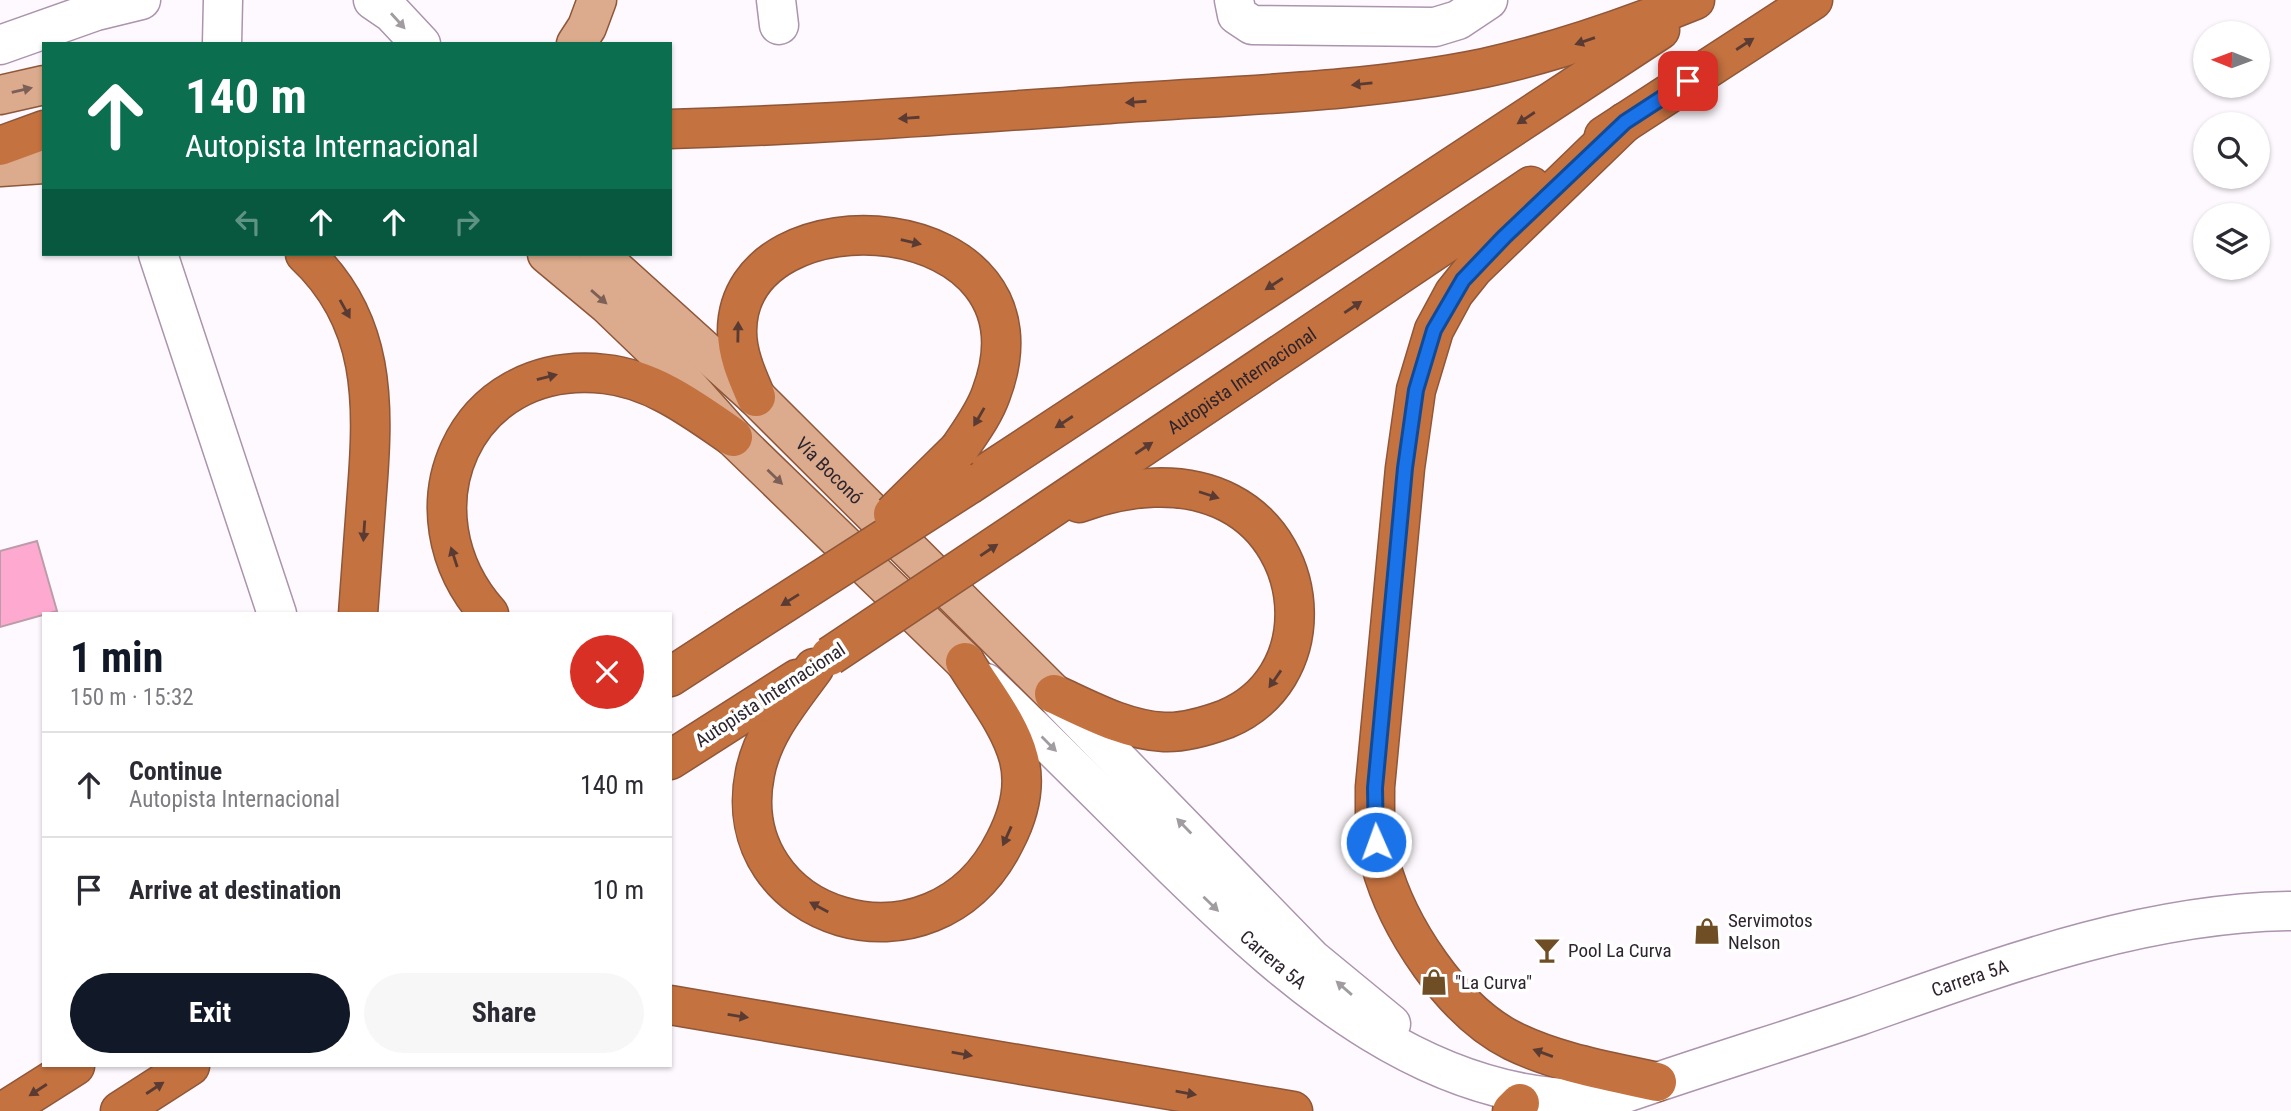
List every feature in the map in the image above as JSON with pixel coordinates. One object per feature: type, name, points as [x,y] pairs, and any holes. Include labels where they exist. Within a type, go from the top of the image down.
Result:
[{"type":"highway","points":[[672,129],[1036,109],[1314,89],[1433,76],[1481,68],[1574,45],[1695,0]]},
{"type":"highway","points":[[672,676],[836,571],[965,466],[1706,0]]},
{"type":"highway","name":"Autopista Internacional","points":[[672,759],[1036,520],[1625,122],[1813,0]]},
{"type":"highway","points":[[1625,122],[1474,268],[1447,304],[1430,341],[1416,390],[1405,468],[1375,788],[1375,829],[1380,861],[1397,909],[1427,957],[1472,1013],[1499,1033],[1547,1055],[1657,1082]]},
{"type":"highway","points":[[0,146],[42,131]]},
{"type":"highway","points":[[756,397],[740,356],[737,330],[743,300],[764,267],[787,251],[832,239],[859,236],[917,243],[952,257],[971,269],[992,297],[1000,318],[1001,357],[997,377],[978,420],[965,466]]},
{"type":"highway","points":[[306,256],[349,314],[365,355],[369,380],[373,421],[358,612]]},
{"type":"highway","points":[[487,612],[469,589],[454,559],[446,524],[447,502],[453,468],[460,449],[487,411],[500,399],[517,388],[550,376],[606,374],[629,378],[671,397],[733,437]]},
{"type":"highway","points":[[1036,520],[1110,493],[1130,490],[1172,488],[1212,496],[1246,513],[1266,534],[1285,564],[1296,600],[1294,638],[1279,674],[1251,705],[1212,724],[1165,732],[1145,729],[1088,711],[1055,694]]},
{"type":"highway","points":[[672,652],[736,635]]},
{"type":"highway","points":[[822,662],[770,731],[758,759],[752,801],[758,834],[776,871],[809,902],[846,919],[894,923],[935,912],[978,880],[1000,852],[1018,807],[1021,771],[1014,746],[965,662]]},
{"type":"highway","points":[[672,1005],[1293,1111]]},
{"type":"highway","points":[[4,1111],[73,1067]]},
{"type":"highway","points":[[120,1111],[189,1067]]},
{"type":"main road","points":[[577,42],[598,0]]},
{"type":"main road","points":[[0,95],[42,85]]},
{"type":"main road","points":[[0,167],[42,164]]},
{"type":"main road","points":[[549,256],[608,305],[660,355],[733,437],[965,662]]},
{"type":"main road","name":"Vía Boconó","points":[[600,256],[756,397],[1055,694]]},
{"type":"street","points":[[0,45],[95,6],[141,0]]},
{"type":"street","points":[[222,42],[223,0]]},
{"type":"street","points":[[373,0],[391,13],[419,42]]},
{"type":"street","points":[[598,0],[604,42]]},
{"type":"street","points":[[1234,0],[1237,15],[1252,26],[1422,27],[1435,27],[1458,20],[1488,0]]},
{"type":"street","points":[[159,256],[276,612]]},
{"type":"street","name":"Carrera 5A","points":[[965,662],[1253,945],[1315,1001],[1377,1044],[1437,1076],[1516,1107],[1585,1104],[1989,971],[2106,937],[2214,915],[2291,911]]},
{"type":"street","name":"Carrera 5A","points":[[1055,694],[1312,959],[1396,1028],[1447,1055],[1515,1077],[1563,1086],[1592,1087],[1657,1082]]},
{"type":"building","points":[[37,541],[57,611],[42,612],[42,615],[0,627],[0,551]]},
{"type":"place","name":"Servimotos Nelson","points":[[1707,931]]},
{"type":"place","name":"Pool La Curva","points":[[1547,950]]},
{"type":"place","name":"\"La Curva\"","points":[[1434,982]]},
{"type":"route","points":[[1376,842],[1375,788],[1405,468],[1416,390],[1434,330],[1463,280],[1560,182],[1625,122],[1688,81]]}]
